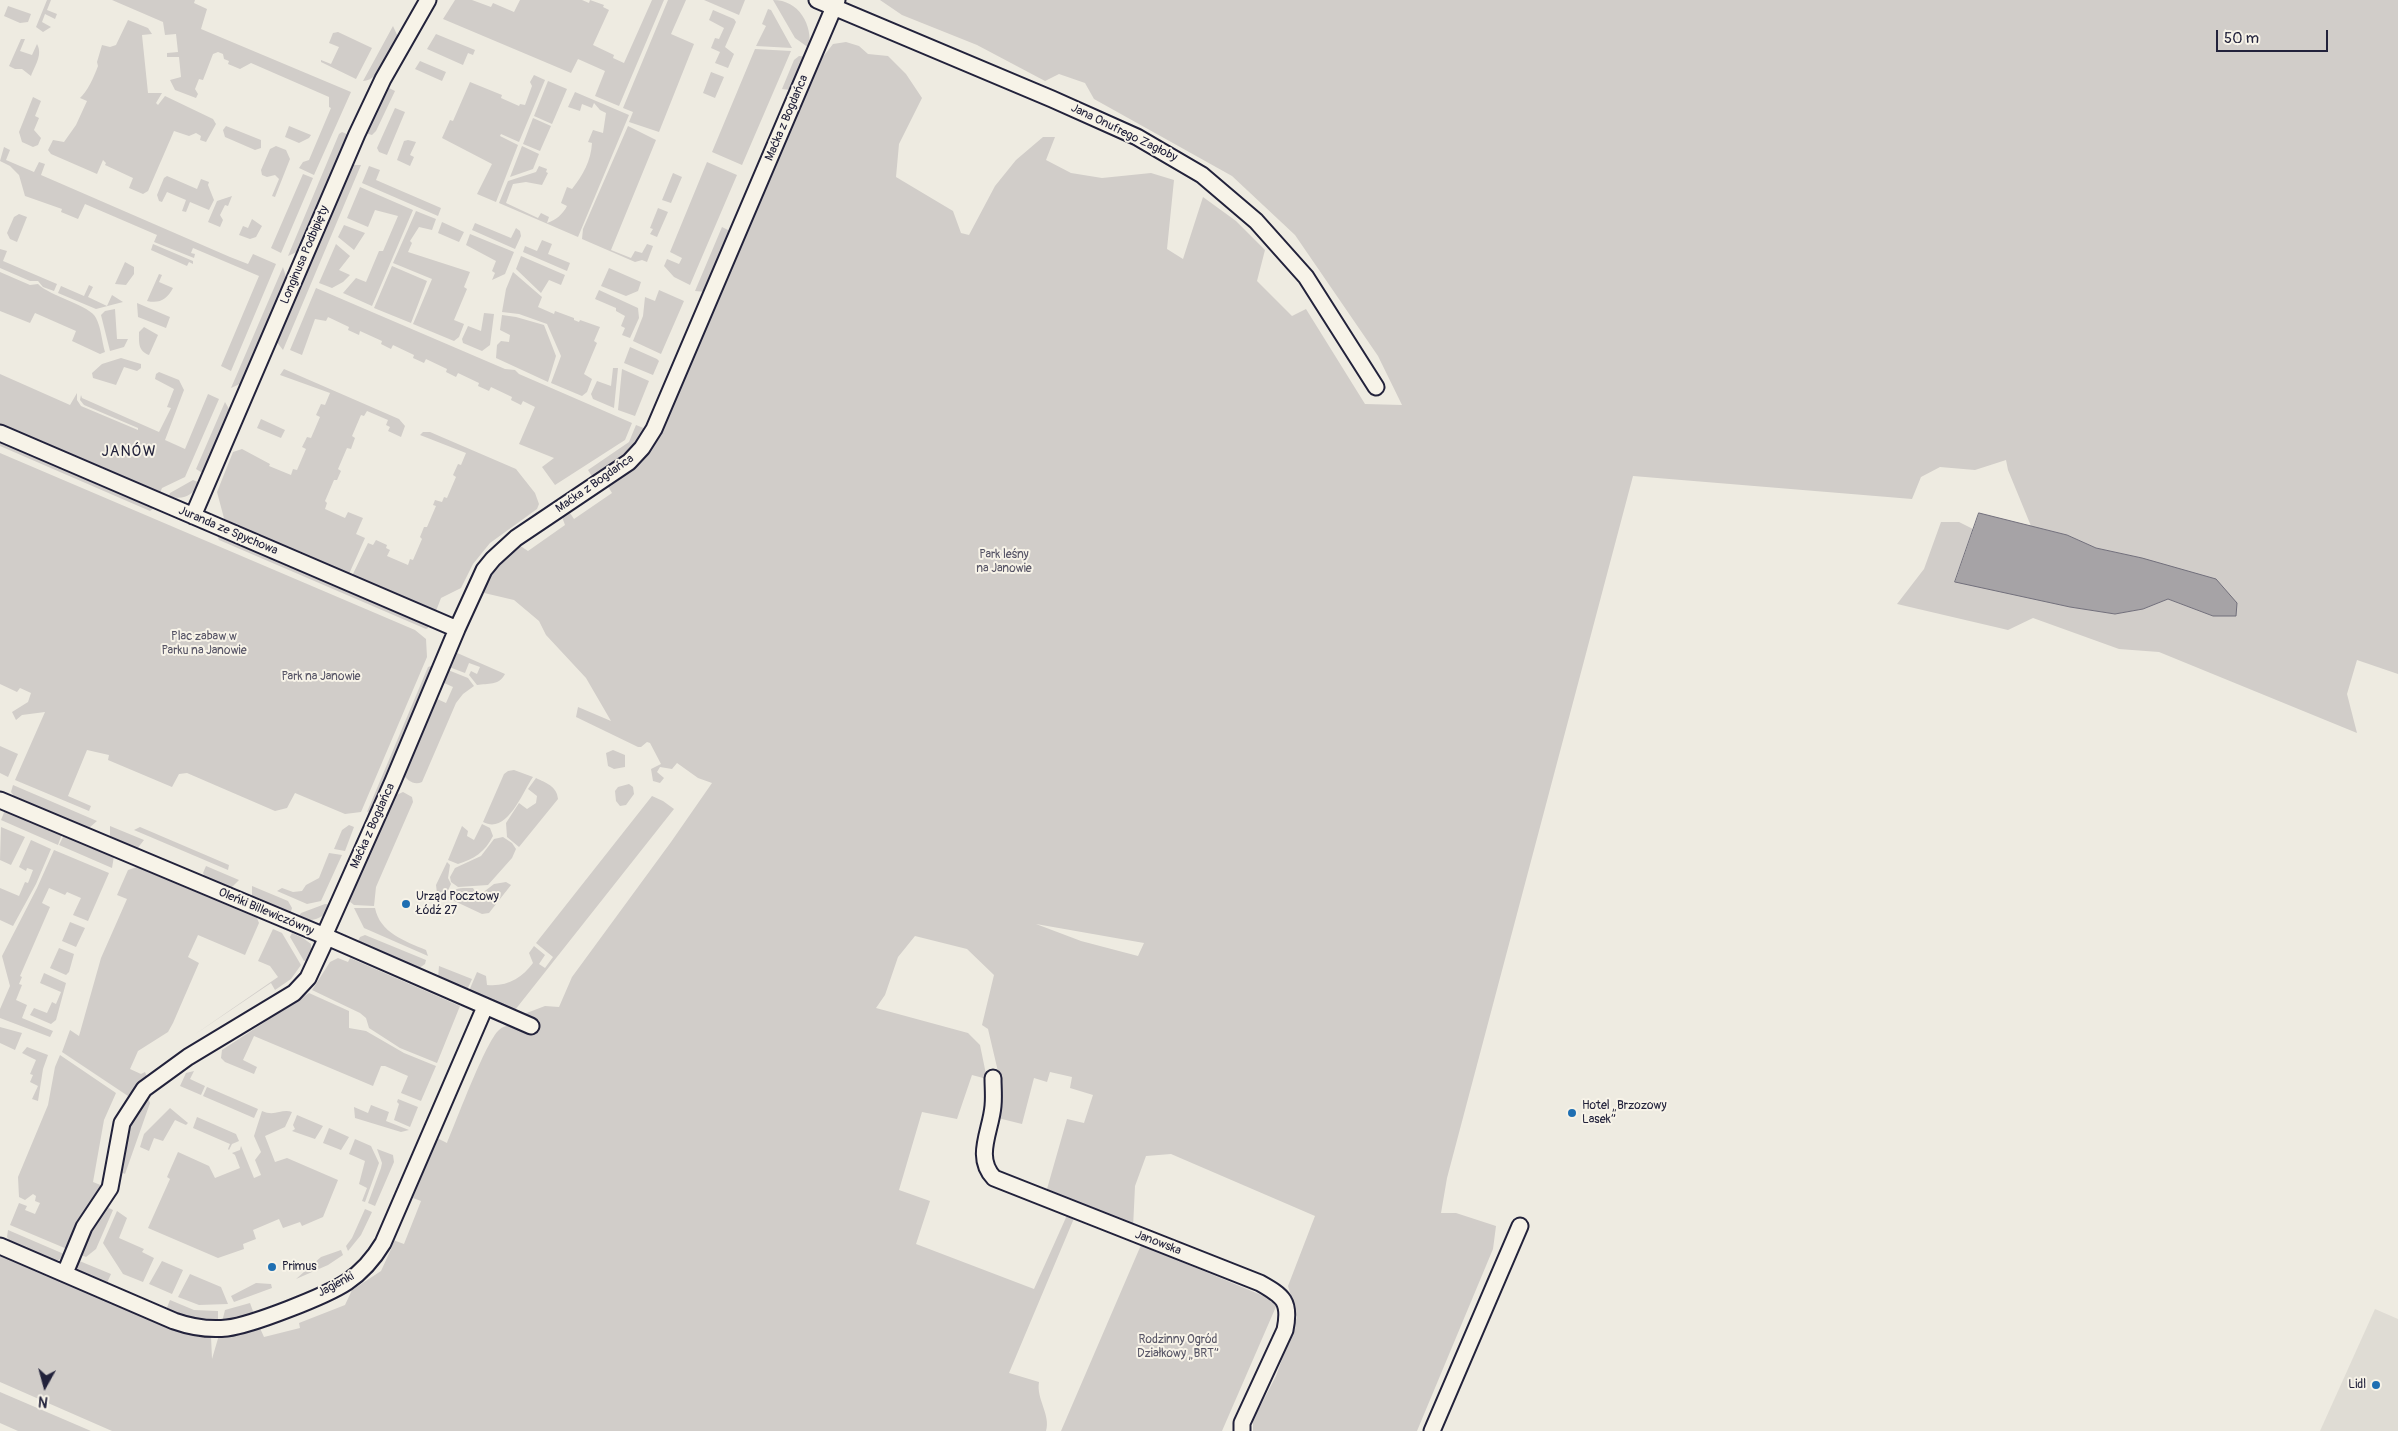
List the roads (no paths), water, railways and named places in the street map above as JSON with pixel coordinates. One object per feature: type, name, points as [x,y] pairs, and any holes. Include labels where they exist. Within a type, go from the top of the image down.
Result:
[{"type":"street","name":"Longinusa Podbipięty","points":[[193,516],[382,79],[428,0]]},
{"type":"street","name":"Jana Onufrego Zagłoby","points":[[816,0],[835,4],[1137,137],[1202,175],[1256,221],[1306,277],[1376,387]]},
{"type":"street","name":"Maćka z Bogdańca","points":[[325,937],[393,782],[457,628],[484,570],[502,550],[623,466],[636,455],[656,426],[835,4]]},
{"type":"street","name":"Juranda ze Spychowa","points":[[0,433],[457,628]]},
{"type":"street","name":"Oleńki Billewiczówny","points":[[0,800],[531,1026]]},
{"type":"street","points":[[65,1273],[84,1227],[110,1188],[122,1122],[144,1089],[188,1057],[294,992],[308,978],[325,937]]},
{"type":"street","name":"Jagienki","points":[[0,1246],[174,1322],[193,1327],[217,1329],[252,1322],[346,1282],[366,1265],[383,1243],[484,1007]]},
{"type":"street","name":"Janowska","points":[[993,1078],[993,1106],[984,1154],[986,1170],[994,1178],[1260,1283],[1278,1293],[1286,1303],[1288,1316],[1285,1330],[1242,1423],[1242,1431]]},
{"type":"street","points":[[1432,1431],[1520,1226]]},
{"type":"place","name":"Urząd Pocztowy Łódź 27","points":[[406,904]]},
{"type":"place","name":"Hotel „Brzozowy Lasek”","points":[[1572,1113]]},
{"type":"place","name":"Primus","points":[[272,1267]]},
{"type":"place","name":"Lidl","points":[[2376,1385]]},
{"type":"district","name":"JANÓW","points":[[129,452]]},
{"type":"park label","name":"Park leśny na Janowie","points":[[1004,562]]},
{"type":"park label","name":"Plac zabaw w Parku na Janowie","points":[[204,644]]},
{"type":"park label","name":"Park na Janowie","points":[[321,677]]},
{"type":"park label","name":"Rodzinny Ogród Działkowy „BRT”","points":[[1178,1347]]}]
